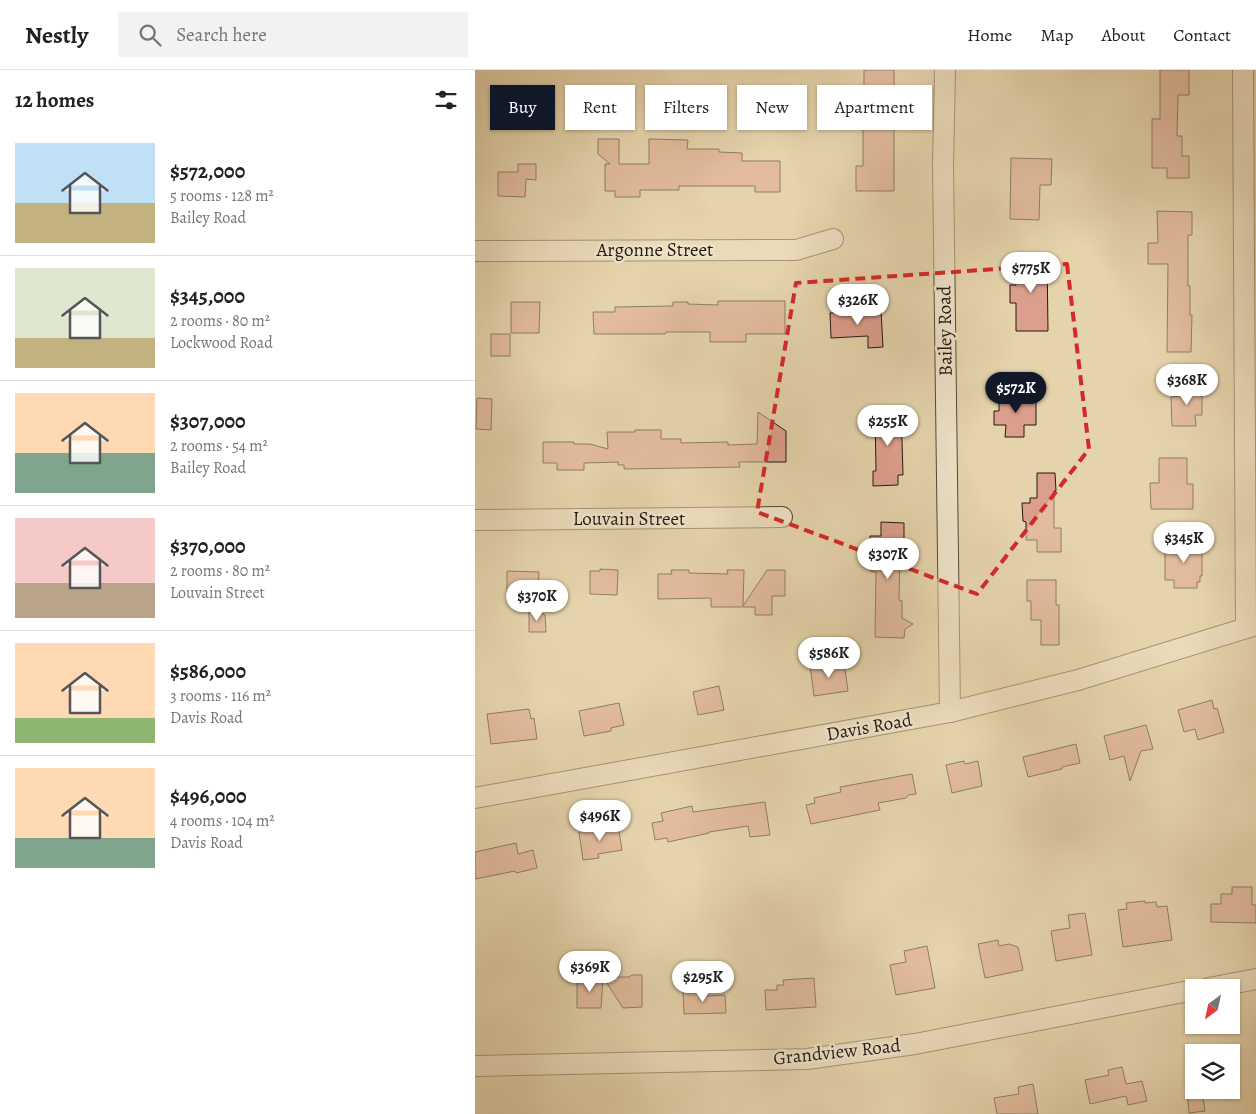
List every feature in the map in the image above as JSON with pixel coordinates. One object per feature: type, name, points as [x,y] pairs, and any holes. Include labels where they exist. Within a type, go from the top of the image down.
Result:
[{"type":"street","name":"Bailey Road","points":[[945,70],[943,165],[950,712]]},
{"type":"street","points":[[1243,70],[1251,626]]},
{"type":"street","name":"Argonne Street","points":[[475,251],[796,250],[833,239]]},
{"type":"street","name":"Louvain Street","points":[[475,520],[783,517]]},
{"type":"street","name":"Davis Road","points":[[475,798],[950,712],[1078,680],[1251,626]]},
{"type":"street","points":[[1240,981],[1256,978]]},
{"type":"street","name":"Grandview Road","points":[[475,1066],[807,1059],[915,1044],[1185,992]]},
{"type":"highlighted area","points":[[1067,264],[1089,449],[977,594],[757,512],[796,283]]},
{"type":"building","points":[[864,70],[894,70],[894,85],[864,85]]},
{"type":"building","points":[[1160,70],[1189,70],[1189,95],[1178,95],[1177,136],[1182,136],[1182,156],[1189,156],[1189,178],[1167,178],[1167,168],[1152,168],[1152,119],[1160,119]]},
{"type":"building","points":[[863,130],[894,130],[894,191],[856,191],[856,166],[863,166]]},
{"type":"building","points":[[598,139],[619,139],[619,164],[649,164],[649,139],[688,140],[687,149],[719,149],[719,152],[742,153],[742,161],[780,161],[780,192],[755,192],[755,186],[679,186],[679,190],[640,190],[640,197],[615,197],[615,191],[605,191],[605,164],[610,164],[598,154]]},
{"type":"building","points":[[1011,158],[1052,159],[1051,185],[1040,185],[1039,220],[1010,219]]},
{"type":"building","points":[[518,164],[536,164],[536,180],[526,179],[525,197],[498,196],[498,172],[518,172]]},
{"type":"building","points":[[1157,211],[1192,212],[1192,235],[1188,235],[1188,286],[1190,286],[1190,315],[1192,315],[1191,352],[1167,352],[1168,264],[1148,264],[1148,243],[1158,243]]},
{"type":"building","points":[[1016,256],[1047,256],[1048,331],[1016,331],[1016,303],[1010,303],[1010,285],[1016,285]]},
{"type":"building","points":[[718,301],[785,301],[785,334],[746,334],[746,342],[710,342],[710,332],[594,334],[593,312],[615,312],[615,307],[673,306],[673,302],[718,305]]},
{"type":"building","points":[[511,302],[540,302],[539,333],[511,333]]},
{"type":"building","points":[[881,310],[883,347],[868,348],[868,336],[831,338],[830,313]]},
{"type":"building","points":[[491,334],[510,334],[510,356],[491,356]]},
{"type":"building","points":[[1179,387],[1202,387],[1202,415],[1195,415],[1196,426],[1172,426],[1171,397],[1179,396]]},
{"type":"building","points":[[999,395],[1036,396],[1036,425],[1024,425],[1024,437],[1005,437],[1006,425],[994,425],[994,411],[999,411]]},
{"type":"building","points":[[477,398],[492,399],[491,430],[476,429]]},
{"type":"building","points":[[901,407],[903,475],[898,475],[898,485],[873,486],[873,471],[876,471],[875,411],[879,411],[879,408]]},
{"type":"building","points":[[758,412],[786,431],[786,462],[739,462],[740,467],[624,469],[624,465],[618,465],[618,462],[584,463],[584,470],[557,470],[557,463],[543,463],[543,442],[574,442],[574,444],[590,444],[608,449],[607,432],[661,430],[661,439],[681,439],[681,443],[728,442],[728,445],[757,444]]},
{"type":"building","points":[[1159,458],[1187,458],[1187,484],[1193,484],[1193,509],[1151,509],[1150,483],[1159,483]]},
{"type":"building","points":[[1037,473],[1055,473],[1054,528],[1061,528],[1061,552],[1037,552],[1037,540],[1026,540],[1026,522],[1023,521],[1022,503],[1030,503],[1030,498],[1037,498]]},
{"type":"building","points":[[881,522],[904,523],[904,550],[900,550],[899,600],[902,601],[902,618],[913,624],[905,629],[904,638],[875,637],[876,572],[870,571],[870,536],[881,536]]},
{"type":"building","points":[[1165,543],[1202,543],[1202,576],[1200,576],[1200,582],[1197,582],[1197,588],[1174,588],[1174,580],[1165,580]]},
{"type":"building","points":[[600,569],[618,570],[617,595],[590,594],[590,571],[600,571]]},
{"type":"building","points":[[671,570],[689,570],[689,573],[728,574],[727,570],[744,570],[743,606],[767,570],[785,570],[785,596],[772,596],[772,615],[755,615],[755,607],[711,607],[711,598],[658,599],[658,574],[672,574]]},
{"type":"building","points":[[507,571],[539,572],[538,594],[507,593]]},
{"type":"building","points":[[1027,580],[1056,580],[1056,605],[1059,605],[1059,645],[1041,645],[1041,620],[1031,620],[1031,601],[1027,601]]},
{"type":"building","points":[[529,608],[545,615],[546,632],[529,632]]},
{"type":"building","points":[[844,662],[848,691],[814,696],[810,666]]},
{"type":"building","points":[[719,686],[724,710],[698,715],[693,692]]},
{"type":"building","points":[[1212,700],[1214,709],[1217,708],[1224,732],[1198,740],[1195,729],[1184,732],[1178,710]]},
{"type":"building","points":[[619,703],[624,725],[611,728],[611,731],[584,736],[579,711]]},
{"type":"building","points":[[529,709],[531,719],[534,718],[537,739],[491,744],[487,714]]},
{"type":"building","points":[[1146,725],[1153,749],[1141,751],[1130,781],[1124,756],[1110,760],[1104,736]]},
{"type":"building","points":[[1076,744],[1080,763],[1028,777],[1023,757]]},
{"type":"building","points":[[964,761],[965,764],[978,761],[982,786],[952,793],[946,765]]},
{"type":"building","points":[[912,774],[916,794],[908,795],[906,798],[878,803],[880,810],[811,824],[806,805],[815,803],[814,798],[841,792],[840,787]]},
{"type":"building","points":[[765,802],[770,835],[750,837],[748,826],[709,832],[668,842],[667,838],[655,840],[652,823],[663,821],[661,813],[692,806],[693,812]]},
{"type":"building","points":[[618,826],[622,850],[598,854],[599,858],[583,860],[579,832]]},
{"type":"building","points":[[516,843],[518,854],[533,850],[537,868],[475,879],[475,852]]},
{"type":"building","points":[[1232,887],[1252,887],[1252,905],[1256,905],[1256,923],[1211,922],[1211,904],[1221,904],[1221,894],[1232,894]]},
{"type":"building","points":[[1145,901],[1145,903],[1156,902],[1157,907],[1167,906],[1172,940],[1123,947],[1118,910],[1127,909],[1126,903]]},
{"type":"building","points":[[1085,913],[1092,955],[1056,961],[1051,931],[1070,928],[1068,915]]},
{"type":"building","points":[[998,940],[999,946],[1009,944],[1018,947],[1023,970],[985,978],[978,944]]},
{"type":"building","points":[[927,946],[935,988],[896,995],[890,965],[906,962],[904,951]]},
{"type":"building","points":[[632,975],[642,975],[642,1007],[623,1008],[603,977],[629,977]]},
{"type":"building","points":[[603,977],[601,1008],[577,1008],[577,978]]},
{"type":"building","points":[[814,978],[816,1007],[766,1010],[765,990],[777,990],[777,985],[784,985],[783,980]]},
{"type":"building","points":[[706,989],[707,996],[725,995],[726,1013],[684,1014],[683,990]]},
{"type":"building","points":[[1122,1067],[1126,1084],[1142,1081],[1147,1101],[1128,1105],[1126,1096],[1090,1104],[1085,1080],[1109,1075],[1108,1070]]},
{"type":"building","points":[[1033,1084],[1038,1114],[997,1114],[994,1098],[1019,1094],[1018,1087]]},
{"type":"building","points":[[1188,1099],[1203,1099],[1205,1111],[1189,1113]]}]
